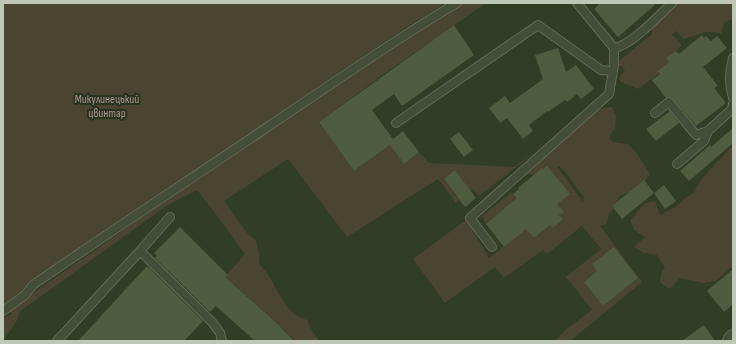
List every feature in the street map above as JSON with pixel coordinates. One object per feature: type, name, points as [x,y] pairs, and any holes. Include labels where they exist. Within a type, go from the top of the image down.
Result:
[{"type":"lane","points":[[3,311],[25,295],[33,285],[154,202],[385,47],[457,3]]},
{"type":"lane","points":[[492,247],[470,218],[609,94],[613,71],[614,48],[577,3]]},
{"type":"lane","points":[[614,48],[621,47],[672,3]]},
{"type":"lane","points":[[396,123],[538,25],[601,70],[613,71]]},
{"type":"lane","points":[[733,58],[731,65],[730,88],[733,98]]},
{"type":"lane","points":[[655,113],[669,102],[696,135],[708,131],[732,109],[733,104]]},
{"type":"lane","points":[[677,164],[704,141],[708,131]]},
{"type":"lane","points":[[57,341],[170,217]]},
{"type":"lane","points":[[140,251],[212,322],[220,333],[222,341]]},
{"type":"green space","name":"Микулинецький цвинтар","points":[[3,3],[446,3],[405,28],[336,74],[180,181],[180,186],[149,203],[146,203],[28,283],[26,291],[3,306]]},
{"type":"green space","points":[[464,3],[486,3],[381,76],[319,122],[354,171],[390,145],[404,164],[419,152],[429,163],[514,167],[542,147],[479,196],[473,189],[471,191],[455,170],[444,179],[459,200],[456,203],[438,179],[347,237],[288,159],[224,201],[248,234],[256,241],[259,254],[259,264],[269,276],[283,301],[294,314],[307,320],[319,341],[295,341],[279,324],[225,277],[245,254],[197,190],[168,205],[19,312],[18,319],[3,341],[3,318],[11,314],[9,310],[191,183],[400,43]]},
{"type":"green space","points":[[675,3],[733,3],[733,19],[724,22],[721,34],[706,32],[683,39],[676,31],[671,35],[682,45],[670,58],[665,69],[638,89],[619,81],[620,75],[625,71],[622,66],[619,66],[618,62],[652,34],[652,26]]},
{"type":"green space","points":[[612,107],[616,116],[615,129],[609,138],[613,142],[628,144],[636,152],[650,174],[640,188],[619,196],[616,206],[609,214],[607,224],[600,226],[642,282],[570,341],[555,341],[565,330],[592,310],[566,277],[601,249],[582,226],[547,254],[543,250],[504,278],[495,267],[445,303],[413,259],[470,218],[469,224],[489,258],[526,229],[534,238],[550,225],[553,228],[563,219],[559,215],[563,212],[557,204],[569,194],[550,170],[537,175],[523,174],[583,121],[602,108]],"holes":[[[559,166],[584,197],[583,202],[557,167]],[[619,254],[638,278],[603,306],[584,282],[597,271],[592,264]]]},
{"type":"green space","points":[[733,145],[733,266],[716,281],[703,283],[680,278],[669,289],[660,282],[662,270],[665,268],[657,255],[644,253],[634,247],[645,237],[634,230],[630,220],[645,203],[655,201],[660,215],[677,206],[685,198],[695,192],[701,180]]},
{"type":"green space","points":[[512,192],[517,198],[486,224],[482,216]]},
{"type":"building","points":[[600,3],[657,3],[618,37],[594,9]]},
{"type":"building","points":[[454,25],[474,55],[402,106],[394,94],[372,110],[393,139],[403,131],[419,152],[404,164],[390,145],[354,171],[319,122]]},
{"type":"building","points":[[702,35],[704,38],[706,36],[711,41],[717,36],[727,48],[703,67],[718,86],[714,88],[726,103],[696,126],[671,97],[666,98],[652,80],[660,74],[658,71],[669,62],[666,58],[676,51],[679,54]]},
{"type":"building","points":[[558,48],[566,72],[576,65],[594,89],[581,99],[577,94],[567,102],[565,100],[548,112],[547,111],[529,125],[533,131],[523,139],[507,118],[500,123],[489,108],[505,96],[510,103],[543,79],[535,55]]},
{"type":"building","points":[[670,111],[679,123],[656,141],[646,129]]},
{"type":"building","points":[[733,128],[733,143],[689,181],[680,171],[710,145],[711,147]]},
{"type":"building","points":[[459,132],[473,150],[464,157],[450,139]]},
{"type":"building","points":[[547,166],[570,194],[557,204],[564,212],[559,215],[563,219],[553,228],[550,225],[534,238],[526,229],[504,247],[486,224],[517,198],[513,194],[519,189],[518,188],[542,168],[543,169]]},
{"type":"building","points":[[455,170],[476,198],[465,207],[444,179]]},
{"type":"building","points":[[644,180],[654,193],[622,219],[612,206]]},
{"type":"building","points":[[664,185],[676,201],[665,209],[654,193]]},
{"type":"building","points":[[180,227],[228,275],[225,277],[279,325],[294,341],[255,341],[216,306],[210,312],[155,258],[157,256],[154,253]]},
{"type":"building","points":[[614,247],[638,278],[603,306],[584,282],[597,271],[592,264]]},
{"type":"building","points":[[147,266],[203,321],[184,341],[78,341]]},
{"type":"building","points":[[733,269],[733,304],[724,312],[707,291]]},
{"type":"building","points":[[704,325],[715,341],[682,341]]}]
